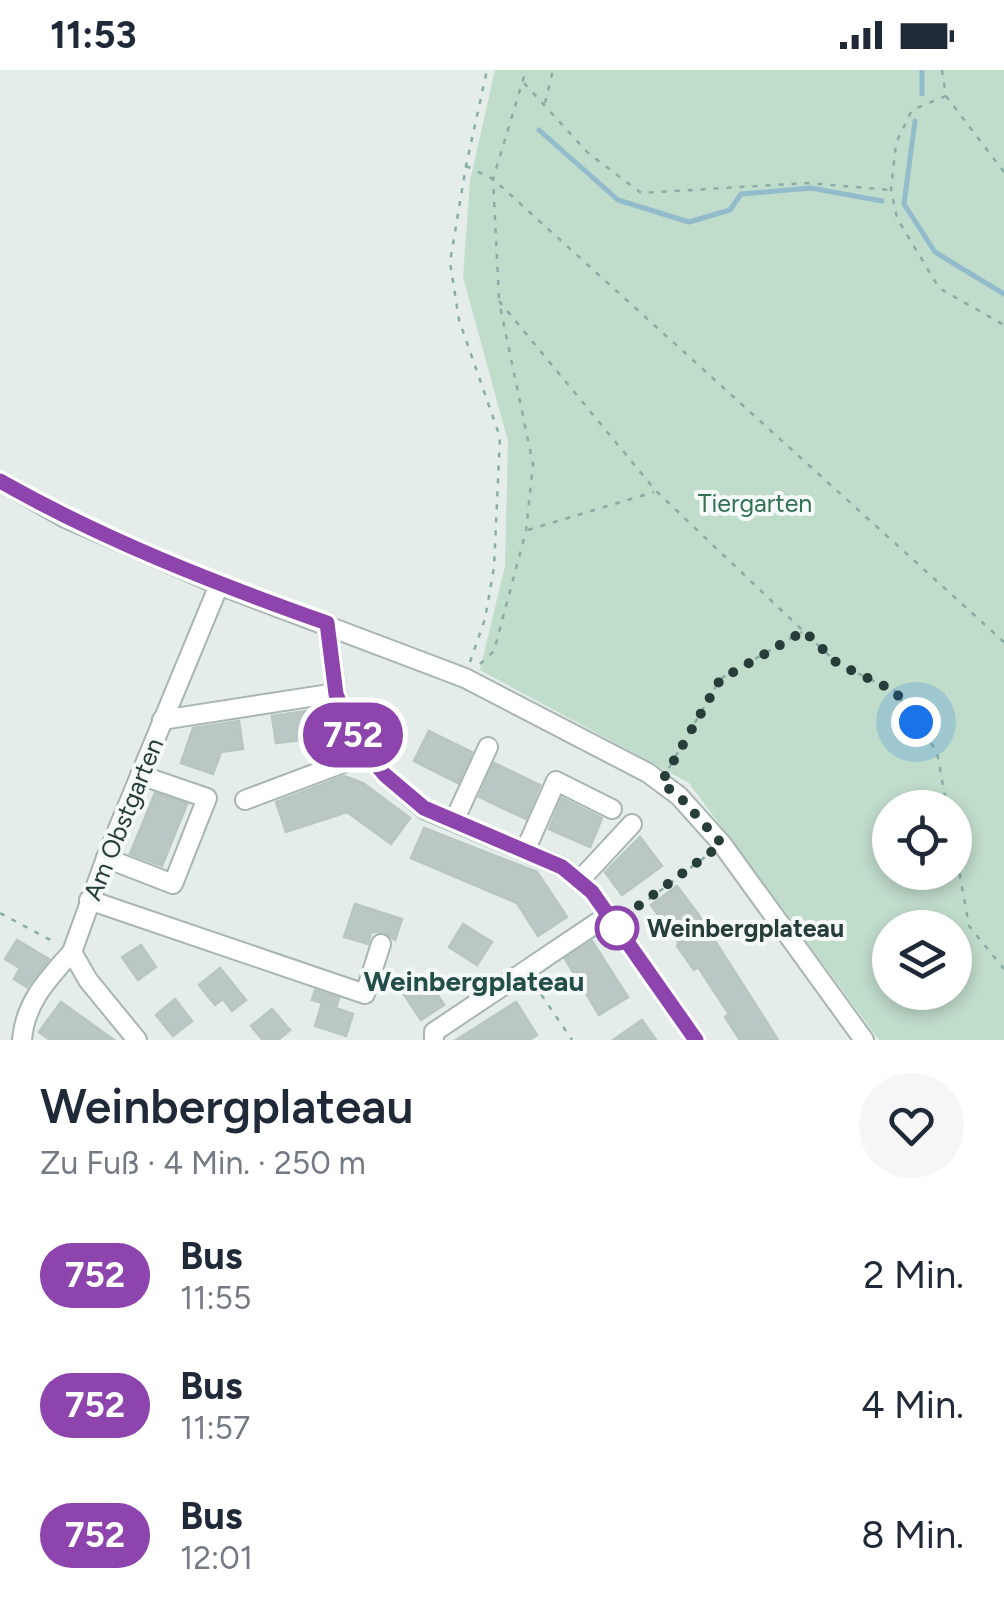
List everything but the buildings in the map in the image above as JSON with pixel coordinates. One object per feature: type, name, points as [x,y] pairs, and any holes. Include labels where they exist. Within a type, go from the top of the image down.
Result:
[{"type":"street","points":[[0,481],[65,518],[219,585],[465,678],[661,783],[679,796],[722,844],[864,1040]]},
{"type":"street","name":"Am Obstgarten","points":[[72,952],[89,900],[219,585]]},
{"type":"street","points":[[327,623],[336,694],[354,738],[385,775],[424,808],[562,867],[592,892],[696,1040]]},
{"type":"street","points":[[162,720],[336,694]]},
{"type":"street","points":[[454,821],[488,746]]},
{"type":"street","points":[[245,800],[367,754]]},
{"type":"street","points":[[106,858],[173,884],[206,798],[140,775]]},
{"type":"street","points":[[524,851],[556,781],[612,808]]},
{"type":"street","points":[[579,881],[632,824]]},
{"type":"street","points":[[89,900],[364,994],[381,944]]},
{"type":"street","points":[[434,1040],[434,1032],[525,970],[610,920]]},
{"type":"street","points":[[22,1040],[38,990],[72,952],[88,980],[137,1040]]},
{"type":"path","points":[[465,678],[485,619],[494,568],[500,437],[459,320],[450,262],[487,70]]},
{"type":"path","points":[[465,678],[494,651],[526,531],[533,464],[500,301],[493,179],[526,70]]},
{"type":"path","points":[[544,106],[553,70]]},
{"type":"path","points":[[942,70],[946,96],[1004,172]]},
{"type":"path","points":[[522,82],[587,152],[641,193],[807,183],[891,190]]},
{"type":"path","points":[[946,96],[912,110],[896,143],[891,190],[897,218],[939,288],[1004,325]]},
{"type":"path","points":[[466,166],[493,179],[1004,642]]},
{"type":"path","points":[[500,301],[656,491],[838,664],[895,691],[937,752],[944,790]]},
{"type":"path","points":[[526,531],[656,491]]},
{"type":"path","points":[[661,783],[720,680],[804,631]]},
{"type":"path","points":[[610,920],[722,844]]},
{"type":"path","points":[[963,890],[969,926],[1004,968]]},
{"type":"path","points":[[0,913],[72,952]]},
{"type":"path","points":[[525,970],[572,1040]]},
{"type":"green space","name":"Tiergarten","points":[[495,70],[1004,70],[1004,1040],[879,1040],[689,783],[480,670],[505,566],[508,441],[463,277],[470,181]]},
{"type":"waterway","points":[[922,70],[922,94]]},
{"type":"waterway","points":[[915,121],[904,204],[935,252],[1004,294]]},
{"type":"waterway","points":[[539,130],[618,200],[689,222],[730,210],[741,194],[811,188],[882,201]]},
{"type":"bus line","name":"752","points":[[0,481],[65,518],[219,585],[327,623],[336,694],[354,738],[385,775],[424,808],[562,867],[592,892],[696,1040]]},
{"type":"place","name":"Weinbergplateau","points":[[617,928]]},
{"type":"district","name":"Weinbergplateau","points":[[474,981]]},
{"type":"route","points":[[617,928],[614,924],[722,844],[679,796],[661,783],[720,680],[804,631],[838,664],[895,691],[916,722]]}]
